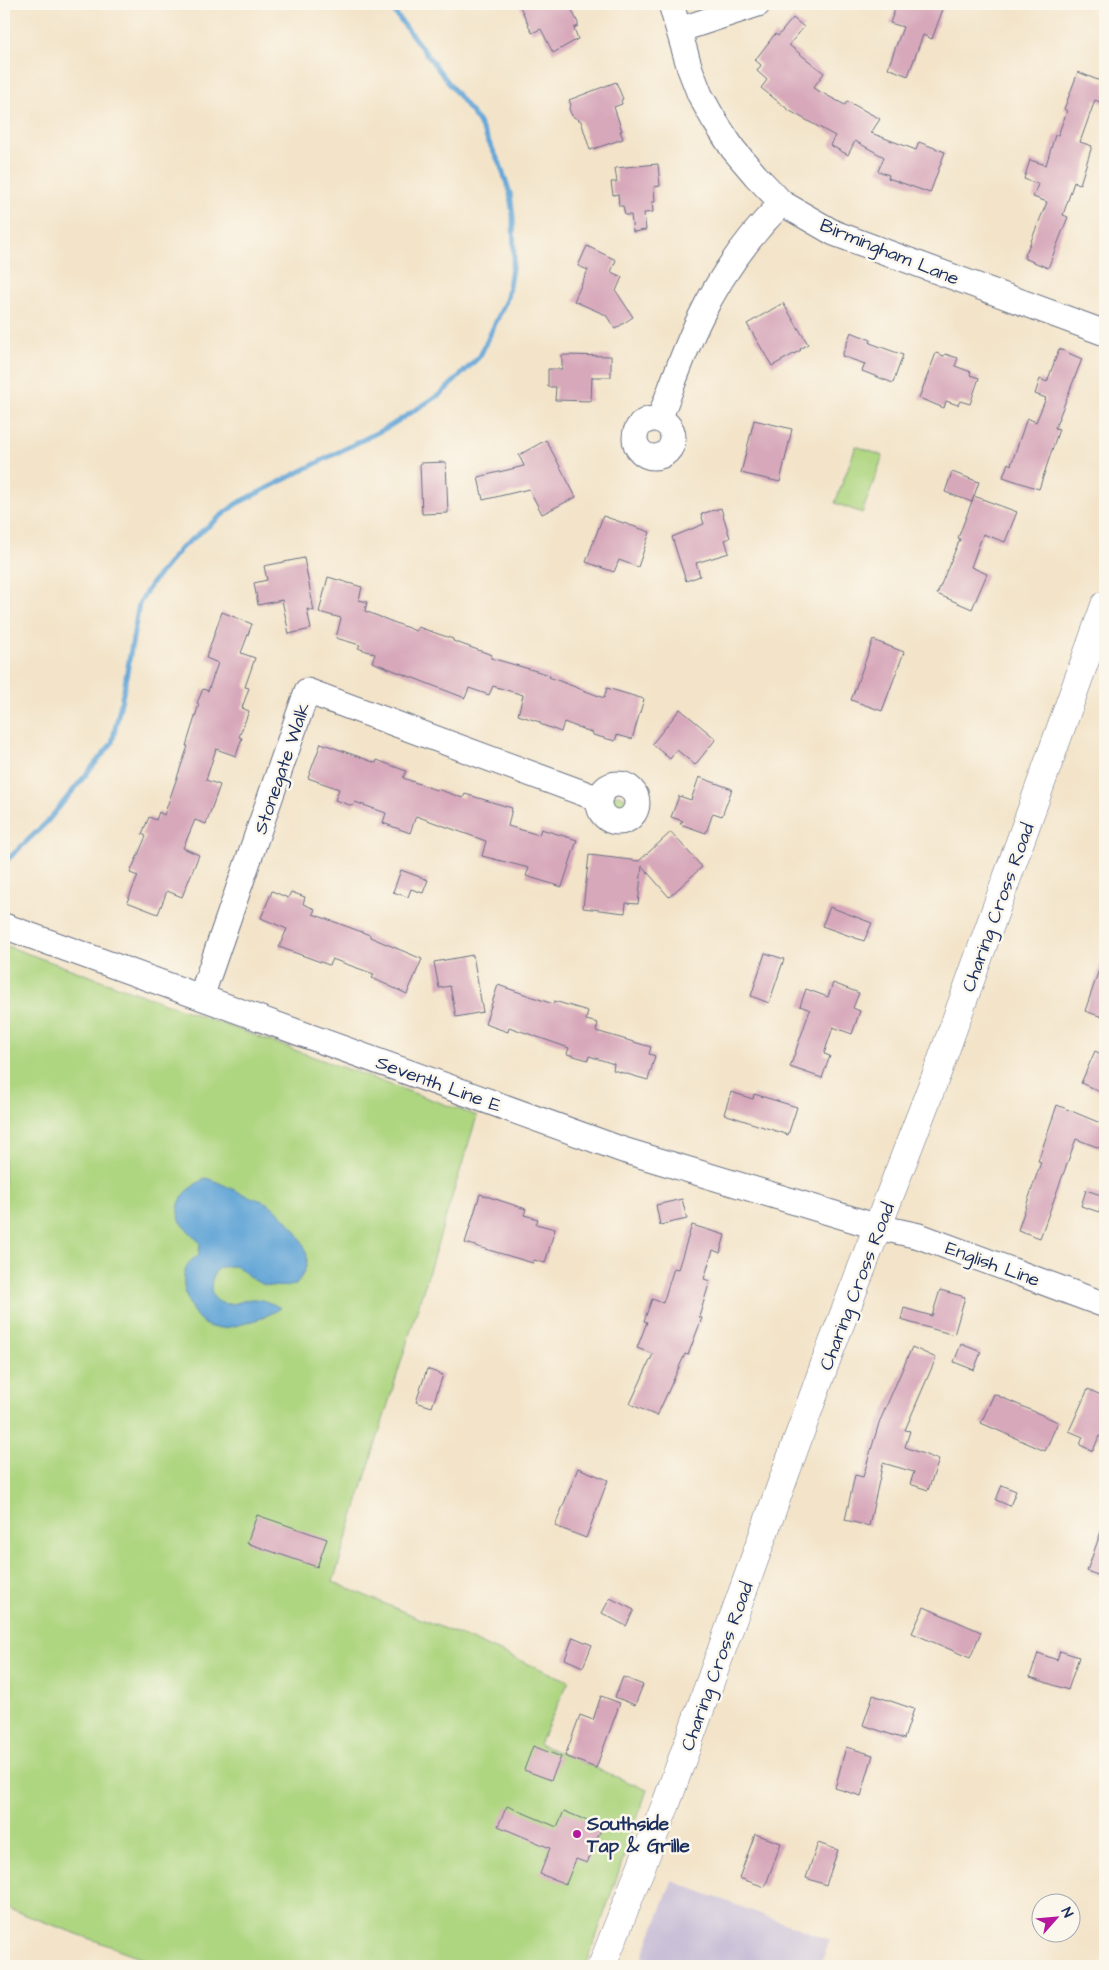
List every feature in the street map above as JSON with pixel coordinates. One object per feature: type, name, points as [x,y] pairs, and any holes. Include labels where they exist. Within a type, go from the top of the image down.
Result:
[{"type":"main road","name":"Charing Cross Road","points":[[602,1966],[666,1804],[827,1358],[940,1063],[1105,605]]},
{"type":"street","name":"Birmingham Lane","points":[[671,4],[690,69],[700,95],[714,120],[733,149],[782,202],[834,233],[1105,333]]},
{"type":"street","points":[[679,30],[758,4]]},
{"type":"street","points":[[659,420],[688,344],[716,289],[754,234],[782,202]]},
{"type":"street","name":"Stonegate Walk","points":[[201,997],[308,691],[599,799]]},
{"type":"street","name":"Seventh Line E","points":[[4,926],[623,1150],[878,1227]]},
{"type":"street","name":"English Line","points":[[878,1227],[919,1236],[1105,1305]]},
{"type":"shaded area","points":[[672,1881],[830,1940],[820,1966],[639,1966]]},
{"type":"green space","points":[[856,446],[883,456],[862,513],[835,503]]},
{"type":"green space","points":[[614,795],[622,795],[627,800],[625,811],[614,813],[609,808],[609,800]]},
{"type":"green space","points":[[4,945],[477,1116],[333,1582],[569,1681],[539,1744],[647,1790],[586,1966],[164,1966],[4,1907]]},
{"type":"water","points":[[206,1178],[270,1205],[282,1215],[299,1235],[306,1250],[305,1269],[296,1285],[265,1285],[250,1277],[240,1268],[226,1266],[218,1268],[211,1285],[213,1296],[216,1300],[221,1303],[231,1304],[255,1299],[266,1301],[281,1308],[237,1326],[218,1328],[204,1323],[192,1309],[185,1290],[185,1271],[188,1264],[199,1254],[200,1243],[181,1222],[178,1208],[184,1195],[194,1185]]},
{"type":"building","points":[[519,4],[569,4],[578,23],[578,26],[574,28],[578,39],[553,53],[541,29],[532,33]]},
{"type":"building","points":[[897,4],[931,4],[943,9],[932,39],[923,35],[908,76],[888,68],[903,27],[890,23]]},
{"type":"building","points":[[793,18],[804,27],[789,45],[824,73],[813,88],[845,105],[847,101],[880,119],[871,133],[916,150],[919,142],[945,152],[930,193],[888,178],[889,175],[878,171],[884,157],[855,141],[848,155],[830,145],[835,136],[790,111],[761,88],[767,80],[757,71],[761,65],[755,60],[775,34],[778,36]]},
{"type":"building","points":[[1078,72],[1105,83],[1105,104],[1095,100],[1080,142],[1092,146],[1080,184],[1074,182],[1063,215],[1068,217],[1048,268],[1024,258],[1047,202],[1033,197],[1038,184],[1024,179],[1030,160],[1046,165],[1055,135],[1058,135],[1067,111],[1064,109]]},
{"type":"building","points":[[616,82],[623,99],[621,100],[622,104],[614,107],[623,139],[590,150],[581,121],[572,116],[569,109],[571,105],[569,100]]},
{"type":"building","points":[[658,164],[660,186],[654,187],[655,202],[652,202],[653,212],[644,213],[646,230],[633,232],[631,215],[625,215],[623,206],[619,206],[618,194],[613,195],[611,182],[617,182],[615,168]]},
{"type":"building","points":[[587,246],[616,260],[611,272],[622,277],[616,291],[633,317],[615,329],[606,315],[574,301],[588,270],[578,266]]},
{"type":"building","points":[[783,303],[808,344],[772,366],[747,324]]},
{"type":"building","points":[[851,332],[871,340],[870,343],[903,355],[893,383],[862,371],[865,364],[842,356]]},
{"type":"building","points":[[1059,349],[1082,359],[1055,428],[1059,429],[1039,489],[1003,477],[1008,463],[1011,465],[1027,418],[1036,422],[1046,398],[1035,394],[1040,379],[1047,382]]},
{"type":"building","points":[[936,353],[958,358],[955,366],[971,372],[970,375],[979,378],[970,404],[960,401],[958,405],[946,401],[944,408],[919,398]]},
{"type":"building","points":[[562,355],[611,356],[611,377],[592,377],[591,401],[555,400],[556,387],[548,387],[548,369],[562,369]]},
{"type":"building","points":[[754,420],[792,429],[780,482],[741,473]]},
{"type":"building","points":[[546,440],[576,497],[542,514],[529,489],[483,500],[478,477],[524,466],[519,455]]},
{"type":"building","points":[[446,462],[448,513],[422,514],[420,463]]},
{"type":"building","points":[[952,472],[979,482],[972,502],[945,492]]},
{"type":"building","points":[[974,496],[1017,512],[1005,542],[983,534],[971,567],[987,574],[972,609],[937,594],[960,539],[958,538]]},
{"type":"building","points":[[721,508],[730,538],[725,540],[729,553],[696,563],[700,576],[686,581],[672,537],[704,524],[701,514]]},
{"type":"building","points":[[603,516],[650,532],[638,567],[619,560],[614,572],[586,562]]},
{"type":"building","points":[[304,558],[314,611],[307,609],[311,629],[289,634],[282,600],[258,605],[254,583],[267,580],[264,566]]},
{"type":"building","points":[[328,577],[362,587],[359,600],[367,602],[365,611],[416,631],[418,627],[453,639],[453,641],[492,655],[491,658],[550,675],[549,677],[604,698],[607,688],[644,699],[632,739],[617,735],[615,741],[593,735],[593,733],[564,722],[561,732],[540,724],[540,722],[518,715],[523,695],[493,686],[489,695],[469,688],[465,698],[372,662],[375,654],[358,648],[360,645],[336,638],[341,618],[319,612]]},
{"type":"building","points":[[222,612],[252,624],[241,653],[255,658],[245,687],[249,688],[242,708],[249,711],[239,737],[242,738],[236,756],[216,749],[206,780],[220,785],[206,824],[195,820],[183,848],[199,855],[182,897],[167,891],[158,914],[127,902],[138,876],[130,873],[146,836],[142,834],[149,817],[156,820],[159,812],[164,815],[188,746],[186,746],[199,704],[197,703],[203,689],[208,691],[218,663],[206,658]]},
{"type":"building","points":[[873,640],[904,652],[882,711],[851,700]]},
{"type":"building","points":[[680,709],[716,739],[695,765],[677,750],[670,759],[652,744]]},
{"type":"building","points":[[321,743],[376,763],[377,760],[406,771],[403,778],[436,790],[463,798],[465,794],[512,808],[508,826],[539,835],[541,829],[577,840],[562,887],[526,876],[529,868],[482,856],[486,841],[416,816],[410,833],[383,823],[386,813],[355,802],[353,806],[335,800],[339,789],[308,778]]},
{"type":"building","points":[[699,777],[732,789],[722,816],[713,813],[706,833],[680,824],[683,821],[671,817],[679,796],[691,800]]},
{"type":"building","points":[[671,832],[702,867],[669,897],[642,866],[638,904],[626,903],[625,913],[583,908],[589,855],[639,861]]},
{"type":"building","points":[[401,870],[428,880],[423,893],[411,889],[408,897],[393,892]]},
{"type":"building","points":[[272,891],[288,898],[291,892],[305,897],[303,904],[315,909],[313,914],[370,935],[370,937],[422,959],[407,994],[372,978],[374,974],[332,959],[329,965],[279,947],[287,929],[261,918]]},
{"type":"building","points":[[830,907],[872,923],[864,941],[822,926]]},
{"type":"building","points":[[765,953],[784,959],[769,1003],[751,996]]},
{"type":"building","points":[[473,955],[483,1012],[456,1017],[450,986],[439,988],[434,962]]},
{"type":"building","points":[[1103,958],[1105,959],[1105,1018],[1085,1011]]},
{"type":"building","points":[[833,983],[859,993],[853,1008],[860,1011],[852,1034],[833,1027],[824,1054],[830,1056],[822,1078],[790,1067],[810,1010],[800,1006],[806,989],[828,997]]},
{"type":"building","points":[[498,985],[553,1004],[554,1001],[588,1011],[586,1020],[598,1023],[596,1031],[651,1047],[649,1054],[655,1056],[648,1080],[613,1070],[614,1064],[589,1056],[588,1060],[567,1054],[569,1048],[509,1027],[508,1032],[485,1024]]},
{"type":"building","points":[[1095,1051],[1105,1056],[1105,1094],[1081,1083]]},
{"type":"building","points":[[731,1092],[753,1099],[754,1094],[797,1107],[788,1135],[724,1114]]},
{"type":"building","points":[[1057,1105],[1105,1125],[1105,1150],[1076,1139],[1040,1238],[1018,1230],[1041,1162],[1038,1161]]},
{"type":"building","points":[[1086,1190],[1104,1196],[1099,1212],[1081,1206]]},
{"type":"building","points":[[480,1194],[526,1209],[524,1215],[538,1219],[536,1224],[555,1229],[545,1263],[534,1260],[533,1263],[465,1243]]},
{"type":"building","points":[[682,1199],[687,1219],[660,1225],[656,1205]]},
{"type":"building","points":[[692,1225],[725,1235],[720,1253],[713,1250],[704,1279],[710,1281],[699,1317],[702,1318],[688,1355],[685,1354],[657,1416],[630,1404],[653,1354],[637,1348],[647,1322],[644,1321],[652,1299],[663,1303],[674,1268],[678,1269]]},
{"type":"building","points":[[940,1290],[965,1297],[954,1335],[901,1320],[904,1308],[932,1316]]},
{"type":"building","points":[[961,1344],[981,1352],[974,1370],[954,1362]]},
{"type":"building","points":[[912,1347],[936,1358],[905,1430],[910,1431],[905,1447],[939,1460],[928,1490],[910,1484],[914,1472],[883,1463],[869,1526],[845,1520],[855,1475],[863,1477],[879,1423]]},
{"type":"building","points":[[427,1369],[443,1375],[432,1407],[416,1402]]},
{"type":"building","points":[[1088,1389],[1105,1397],[1105,1439],[1099,1436],[1093,1451],[1080,1445],[1083,1437],[1069,1431]]},
{"type":"building","points":[[994,1394],[1058,1422],[1045,1451],[981,1423]]},
{"type":"building","points":[[578,1468],[608,1480],[586,1538],[555,1526]]},
{"type":"building","points":[[1002,1485],[1016,1491],[1010,1506],[996,1500]]},
{"type":"building","points":[[257,1515],[327,1539],[317,1567],[247,1543]]},
{"type":"building","points":[[1103,1526],[1105,1527],[1105,1578],[1087,1571]]},
{"type":"building","points":[[610,1598],[634,1610],[626,1626],[602,1613]]},
{"type":"building","points":[[924,1607],[981,1632],[970,1658],[912,1633]]},
{"type":"building","points":[[573,1637],[592,1645],[583,1667],[565,1659]]},
{"type":"building","points":[[1060,1651],[1079,1657],[1068,1690],[1030,1677],[1038,1653],[1057,1660]]},
{"type":"building","points":[[623,1677],[643,1685],[635,1705],[615,1697]]},
{"type":"building","points":[[873,1695],[914,1709],[904,1739],[863,1725]]},
{"type":"building","points":[[601,1696],[620,1703],[596,1768],[565,1756],[580,1715],[593,1720]]},
{"type":"building","points":[[533,1746],[561,1757],[551,1780],[524,1770]]},
{"type":"building","points":[[846,1747],[873,1755],[861,1796],[835,1788]]},
{"type":"building","points":[[507,1806],[557,1827],[564,1811],[602,1827],[587,1863],[576,1859],[566,1884],[540,1874],[550,1848],[498,1826]]},
{"type":"building","points":[[755,1834],[781,1843],[765,1887],[739,1878]]},
{"type":"building","points":[[818,1843],[838,1850],[826,1885],[806,1878]]},
{"type":"waterway","points":[[4,863],[47,822],[112,743],[139,604],[151,584],[181,548],[236,504],[390,426],[442,393],[480,356],[507,298],[514,257],[513,217],[510,193],[500,164],[478,121],[388,4]]},
{"type":"place","name":"Southside Tap & Grille","points":[[577,1834]]}]
